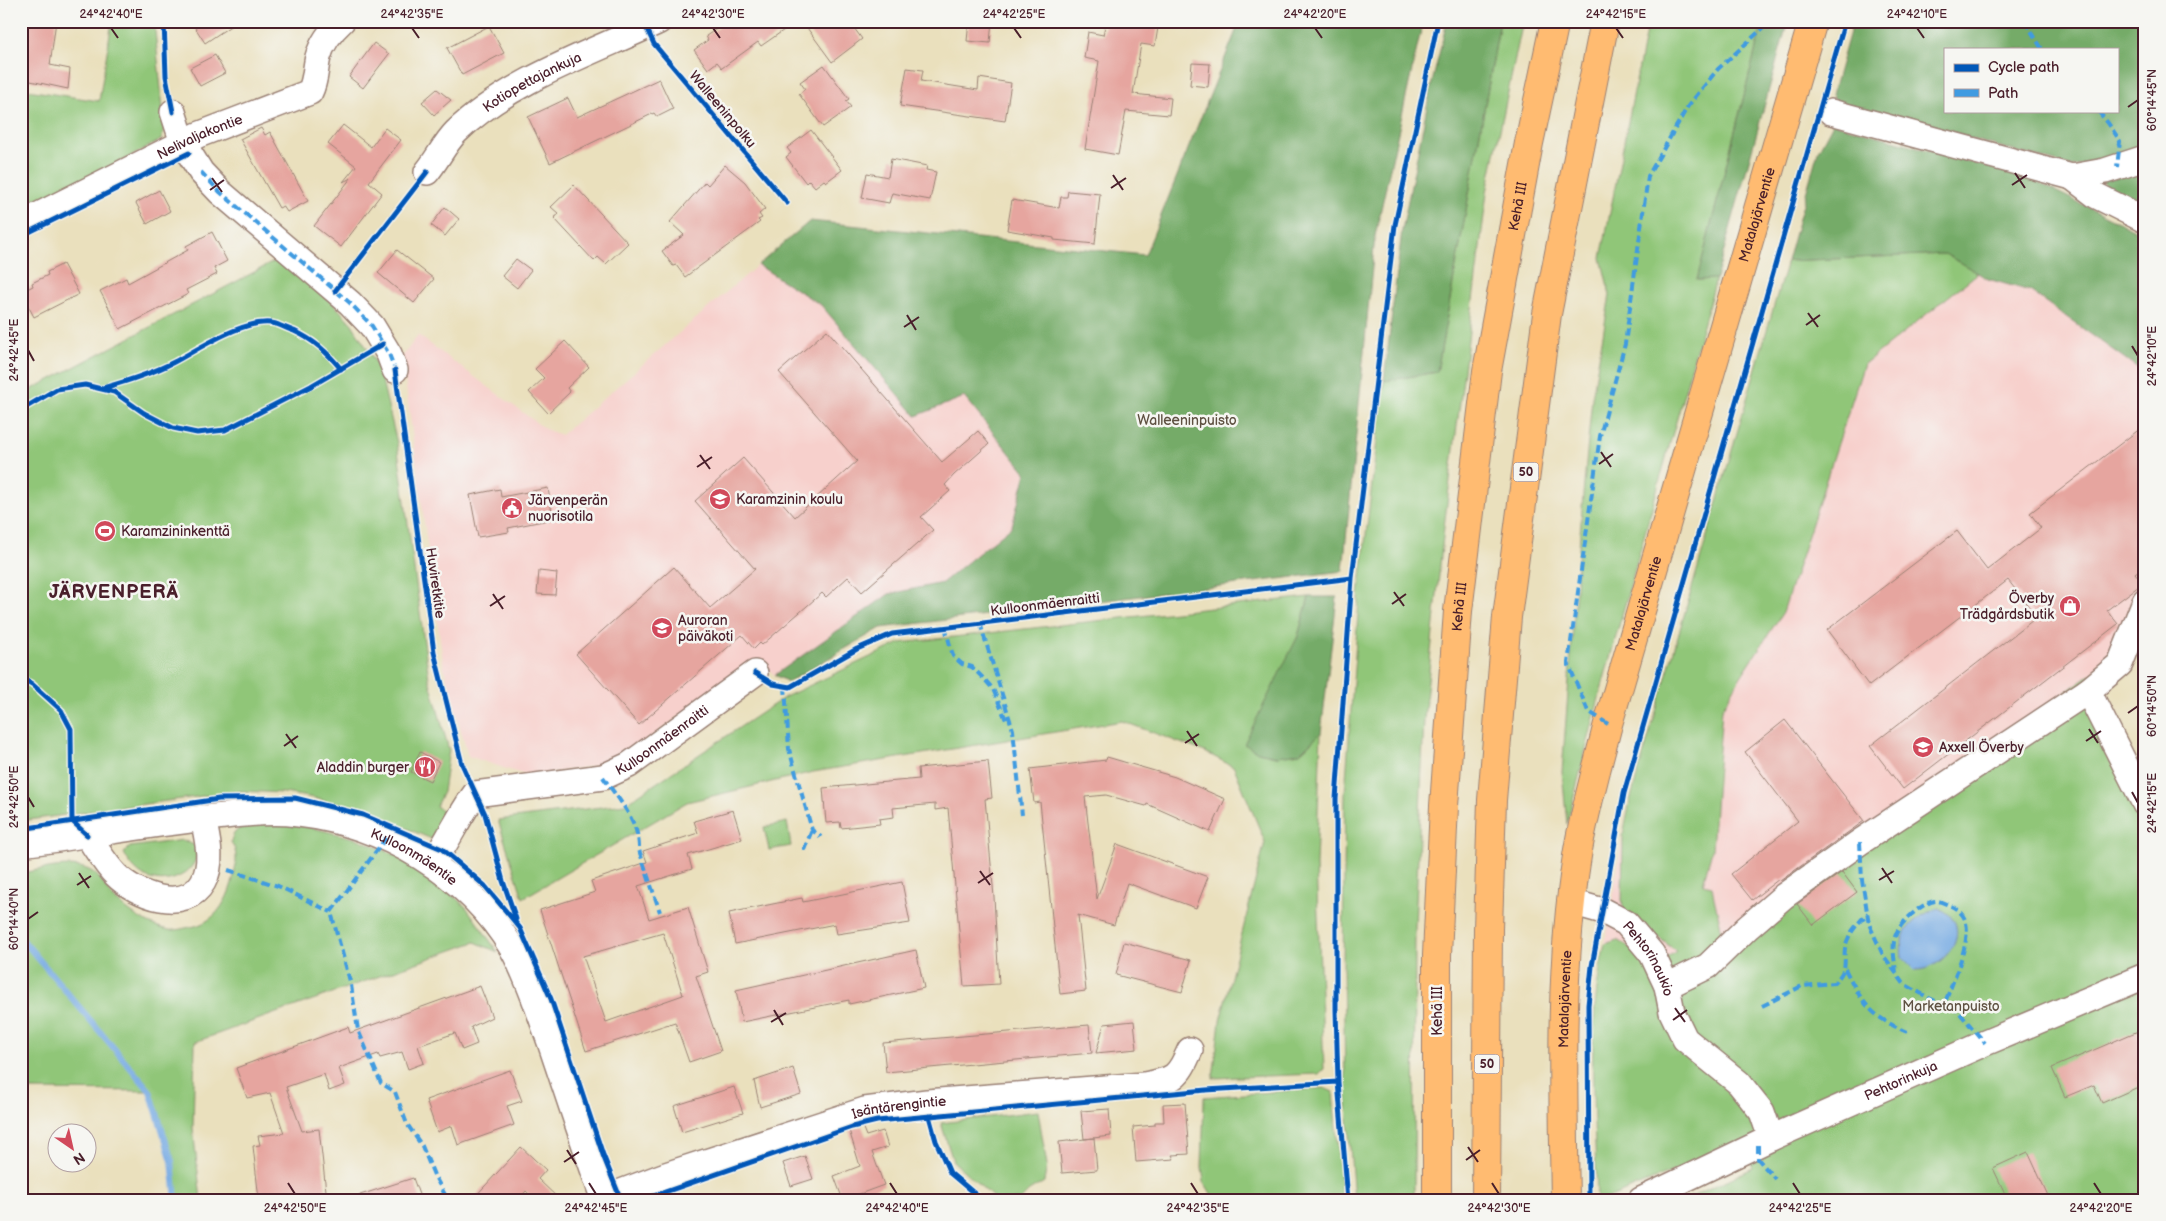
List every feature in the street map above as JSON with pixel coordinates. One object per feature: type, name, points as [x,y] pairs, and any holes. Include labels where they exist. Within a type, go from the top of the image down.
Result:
[{"type":"main road","name":"Kehä III","points":[[1437,1200],[1437,956],[1444,806],[1458,611],[1487,371],[1529,143],[1555,21]]},
{"type":"main road","name":"50","points":[[1486,1200],[1488,929],[1492,800],[1507,617],[1547,314],[1605,21]]},
{"type":"main road","name":"Matalajärventie","points":[[1565,1200],[1563,1101],[1566,953],[1577,855],[1608,724],[1813,21]]},
{"type":"street","name":"Nelivaljakontie","points":[[21,224],[198,134],[310,92],[316,80],[318,57],[330,33],[342,21]]},
{"type":"street","name":"Kotiopettajankuja","points":[[427,172],[454,134],[487,106],[548,72],[659,21]]},
{"type":"street","points":[[173,112],[183,143],[201,172],[220,192],[350,303],[372,326],[389,354],[395,370]]},
{"type":"street","points":[[1831,112],[2072,177],[2097,196],[2145,220]]},
{"type":"street","points":[[2072,177],[2105,171],[2145,158]]},
{"type":"street","points":[[1667,986],[1708,966],[1746,928],[1784,896],[1860,842],[2088,691],[2120,664],[2145,601]]},
{"type":"street","name":"Kulloonmäenraitti","points":[[432,864],[451,835],[461,812],[475,794],[603,777],[629,765],[755,672]]},
{"type":"street","points":[[2088,691],[2145,804]]},
{"type":"street","name":"Kulloonmäentie","points":[[21,844],[203,818],[252,813],[299,813],[356,826],[398,843],[432,864],[464,890],[494,921],[513,949],[539,1012],[603,1199]]},
{"type":"street","points":[[87,835],[116,875],[137,890],[164,900],[189,896],[204,882],[209,862],[203,818]]},
{"type":"street","name":"Pehtorinaukio","points":[[1571,902],[1603,911],[1626,923],[1652,954],[1667,986],[1672,1012],[1685,1039],[1739,1083],[1762,1112],[1771,1138]]},
{"type":"street","name":"Pehtorinkuja","points":[[1650,1196],[1771,1138],[1985,1043],[2145,976]]},
{"type":"street","name":"Isäntärengintie","points":[[603,1199],[666,1175],[865,1110],[927,1102],[1144,1085],[1169,1080],[1183,1068],[1190,1050]]},
{"type":"shaded area","name":"Karamzinin koulu","points":[[758,265],[821,305],[916,416],[964,397],[1026,473],[1012,526],[942,583],[889,594],[775,675],[756,660],[619,761],[531,777],[468,756],[444,669],[402,357],[418,335],[545,429],[561,435]]},
{"type":"shaded area","name":"Axxell Överby","points":[[1978,273],[1988,279],[2030,291],[2145,373],[2145,585],[2116,644],[2091,674],[2145,1200],[1754,1167],[1744,1142],[1617,940],[1605,944],[1623,835],[1645,841],[1718,785],[1722,709],[1783,612],[1864,364]]},
{"type":"green space","points":[[112,21],[154,21],[165,129],[161,140],[21,216],[21,89],[99,101]]},
{"type":"green space","name":"Walleeninpuisto","points":[[1240,21],[1423,21],[1375,236],[1343,571],[881,628],[788,682],[775,675],[889,594],[942,583],[1012,526],[1026,473],[964,397],[916,416],[821,305],[758,265],[810,221],[1145,255]]},
{"type":"green space","points":[[1447,21],[1500,21],[1437,372],[1384,381],[1402,230],[1431,87]]},
{"type":"green space","points":[[1500,21],[1523,21],[1487,192],[1444,527],[1424,719],[1415,926],[1414,1200],[1354,1200],[1345,1080],[1343,966],[1345,793],[1360,586],[1384,381],[1437,372]]},
{"type":"green space","points":[[1648,21],[1763,21],[1697,280],[1716,279],[1601,690],[1567,824],[1562,772],[1583,495],[1592,398],[1610,295],[1601,258]]},
{"type":"green space","points":[[1763,21],[1788,21],[1716,279],[1697,280]]},
{"type":"green space","points":[[1853,21],[2145,21],[2145,150],[2073,167],[1837,102],[1832,95]]},
{"type":"green space","points":[[1833,123],[2033,180],[2145,235],[2145,373],[2030,291],[1988,279],[1945,254],[1787,261],[1818,151]]},
{"type":"green space","points":[[2145,171],[2145,209],[2114,194],[2101,181]]},
{"type":"green space","name":"Marketanpuisto","points":[[1945,254],[1978,273],[1864,364],[1783,612],[1722,709],[1712,850],[1703,884],[1712,886],[1722,935],[2091,674],[2145,786],[2145,1200],[1684,1200],[1753,1168],[1744,1142],[1603,1200],[1597,1200],[1593,1104],[1593,1039],[1599,975],[1605,944],[1617,940],[1636,952],[1650,970],[1676,951],[1624,911],[1622,902],[1623,835],[1630,801],[1787,261]]},
{"type":"green space","points":[[281,258],[321,290],[352,324],[376,363],[383,385],[397,443],[429,679],[449,750],[443,792],[436,806],[443,811],[447,823],[434,840],[375,815],[314,798],[284,793],[240,791],[21,821],[21,395]]},
{"type":"green space","points":[[1309,597],[1298,636],[1258,752],[1276,756],[1300,753],[1321,733],[1316,865],[1324,1069],[1319,1074],[1213,1078],[1220,1021],[1265,842],[1234,767],[1205,752],[1122,721],[813,772],[687,802],[523,898],[498,820],[625,804],[785,697],[900,643]]},
{"type":"green space","points":[[1309,597],[1337,597],[1321,733],[1300,753],[1277,756],[1258,752],[1244,744],[1298,636]]},
{"type":"green space","points":[[787,822],[791,846],[769,850],[764,827]]},
{"type":"green space","points":[[252,823],[309,827],[358,839],[396,855],[430,875],[466,907],[498,952],[475,942],[195,1042],[193,1128],[201,1200],[176,1200],[172,1161],[150,1091],[21,1090],[21,873],[64,866],[81,867],[97,875],[120,903],[146,922],[169,930],[191,927],[206,922],[222,906],[233,881],[236,864],[234,847],[231,842],[233,835],[238,829]]},
{"type":"green space","points":[[183,840],[198,847],[194,863],[183,874],[168,880],[159,881],[142,875],[124,853],[130,847]]},
{"type":"green space","points":[[1324,1088],[1333,1092],[1342,1200],[1215,1200],[1204,1182],[1202,1167],[1204,1097]]},
{"type":"green space","points":[[1038,1111],[1047,1165],[1044,1182],[1029,1191],[1020,1200],[996,1200],[953,1161],[941,1123]]},
{"type":"water","points":[[1938,908],[1950,915],[1956,925],[1953,945],[1937,963],[1927,968],[1915,970],[1902,957],[1901,948],[1905,932],[1915,921]]},
{"type":"building","points":[[27,21],[56,21],[50,65],[70,69],[68,89],[21,79],[21,53]]},
{"type":"building","points":[[191,21],[238,21],[205,43]]},
{"type":"building","points":[[738,21],[797,21],[761,46],[758,42],[722,68],[717,62],[708,69],[694,50],[708,40],[706,36],[724,24],[727,28]]},
{"type":"building","points":[[802,21],[849,21],[862,39],[832,62]]},
{"type":"building","points":[[969,21],[992,21],[990,43],[967,41]]},
{"type":"building","points":[[1106,21],[1159,21],[1155,46],[1141,44],[1133,94],[1171,98],[1169,115],[1126,111],[1118,155],[1085,149],[1099,61],[1084,58],[1088,32],[1103,35]]},
{"type":"building","points":[[489,26],[504,53],[462,75],[447,48]]},
{"type":"building","points":[[374,43],[389,54],[363,88],[349,77]]},
{"type":"building","points":[[215,55],[225,73],[200,86],[190,68]]},
{"type":"building","points":[[1192,63],[1210,64],[1208,87],[1190,85]]},
{"type":"building","points":[[824,65],[849,99],[846,101],[851,107],[823,127],[799,94],[805,89],[800,82]]},
{"type":"building","points":[[907,68],[923,70],[921,81],[978,90],[979,78],[1011,83],[1005,121],[900,106]]},
{"type":"building","points":[[659,79],[673,109],[657,117],[654,113],[550,163],[528,117],[568,98],[577,117]]},
{"type":"building","points":[[437,89],[451,100],[434,115],[422,102]]},
{"type":"building","points":[[343,125],[371,147],[385,128],[401,140],[369,182],[382,193],[341,247],[314,226],[351,178],[343,182],[356,166],[328,144]]},
{"type":"building","points":[[261,128],[265,135],[270,132],[308,201],[287,212],[283,206],[279,208],[240,139]]},
{"type":"building","points":[[811,130],[842,170],[826,182],[824,180],[815,187],[809,180],[806,183],[786,157],[791,153],[787,148]]},
{"type":"building","points":[[891,159],[927,166],[926,170],[936,172],[930,200],[892,193],[889,203],[862,198],[867,173],[888,177]]},
{"type":"building","points":[[725,165],[745,182],[765,209],[759,214],[762,218],[758,220],[760,222],[685,277],[676,265],[673,266],[662,251],[684,235],[670,222],[705,182],[708,185]]},
{"type":"building","points":[[574,185],[628,243],[606,264],[598,257],[594,261],[554,218],[559,214],[551,207]]},
{"type":"building","points":[[159,190],[170,211],[147,224],[136,203]]},
{"type":"building","points":[[1068,191],[1100,194],[1095,244],[1054,240],[1054,238],[1007,230],[1012,200],[1059,208],[1061,197],[1067,197]]},
{"type":"building","points":[[445,207],[459,219],[445,236],[431,225]]},
{"type":"building","points":[[212,232],[227,261],[214,268],[217,274],[186,290],[188,294],[120,329],[100,291],[126,278],[128,283],[188,250],[186,246]]},
{"type":"building","points":[[397,250],[434,279],[414,303],[378,273]]},
{"type":"building","points":[[516,259],[531,270],[517,288],[502,276]]},
{"type":"building","points":[[63,264],[79,294],[34,317],[21,292],[33,286],[32,283],[48,275],[47,272]]},
{"type":"building","points":[[827,330],[942,462],[978,431],[989,444],[954,475],[945,485],[950,491],[921,517],[933,530],[862,592],[848,577],[826,597],[822,593],[762,645],[760,643],[754,649],[742,635],[639,725],[576,654],[674,567],[710,608],[755,569],[695,501],[743,458],[795,517],[857,461],[779,372]]},
{"type":"building","points":[[565,341],[589,367],[567,388],[570,392],[548,413],[529,392],[544,378],[535,369]]},
{"type":"building","name":"Överby Trädgårdsbutik","points":[[2145,425],[2145,566],[2135,573],[2143,583],[2107,610],[2118,624],[1903,789],[1870,746],[2037,617],[2008,580],[1869,686],[1827,630],[1957,531],[1987,570],[2041,528],[2030,513]]},
{"type":"building","name":"Järvenperän nuorisotila","points":[[548,488],[553,519],[508,528],[509,532],[478,537],[470,495],[500,489],[501,497]]},
{"type":"building","points":[[539,571],[557,573],[555,595],[537,594]]},
{"type":"building","points":[[1785,720],[1864,821],[1780,881],[1779,879],[1752,900],[1731,874],[1798,821],[1745,752]]},
{"type":"building","name":"Aladdin burger","points":[[420,752],[439,762],[430,781],[411,772]]},
{"type":"building","points":[[1107,757],[1175,777],[1225,799],[1210,832],[1147,804],[1146,806],[1106,795],[1085,797],[1097,899],[1117,844],[1208,877],[1196,908],[1127,883],[1114,925],[1078,915],[1086,991],[1060,994],[1040,802],[1034,803],[1030,769],[1106,760]]},
{"type":"building","points":[[988,761],[992,798],[985,799],[994,897],[999,984],[964,986],[948,808],[935,810],[935,804],[893,808],[894,817],[879,819],[880,824],[841,828],[840,822],[826,823],[823,788],[919,779],[918,768]]},
{"type":"building","points":[[733,810],[742,839],[688,855],[692,869],[638,886],[649,919],[688,907],[708,972],[696,976],[721,1051],[689,1062],[675,1022],[586,1051],[540,910],[595,892],[591,881],[647,862],[643,851],[698,833],[694,821]],"holes":[[[663,933],[683,995],[606,1022],[583,956]]]},
{"type":"building","points":[[1842,872],[1857,892],[1813,925],[1797,904]]},
{"type":"building","points":[[902,882],[910,923],[837,934],[835,924],[735,944],[729,913],[802,898],[803,902]]},
{"type":"building","points":[[1124,942],[1191,960],[1182,992],[1116,975]]},
{"type":"building","points":[[916,950],[924,988],[849,1004],[849,1000],[742,1022],[736,990]]},
{"type":"building","points":[[480,986],[492,1017],[471,1027],[477,1044],[462,1050],[455,1033],[418,1046],[424,1063],[408,1069],[402,1052],[380,1058],[378,1054],[339,1068],[345,1085],[329,1091],[324,1074],[286,1087],[302,1131],[319,1129],[327,1200],[259,1200],[253,1146],[260,1145],[258,1136],[284,1133],[270,1093],[247,1098],[236,1068],[348,1027],[350,1033]]},
{"type":"building","points":[[1134,1021],[1137,1049],[1096,1053],[1104,1024]]},
{"type":"building","points":[[1089,1025],[1092,1053],[886,1072],[883,1043]]},
{"type":"building","points":[[2145,1028],[2145,1084],[2102,1103],[2094,1085],[2065,1097],[2052,1068]]},
{"type":"building","points":[[793,1068],[801,1094],[760,1107],[754,1081]]},
{"type":"building","points":[[510,1070],[522,1101],[507,1106],[514,1125],[458,1145],[452,1126],[437,1132],[426,1100]]},
{"type":"building","points":[[734,1087],[743,1113],[682,1132],[674,1106]]},
{"type":"building","points":[[1185,1103],[1189,1154],[1172,1155],[1174,1159],[1136,1162],[1133,1127],[1155,1125],[1155,1122],[1164,1122],[1163,1104]]},
{"type":"building","points":[[1109,1109],[1111,1136],[1084,1139],[1081,1111]]},
{"type":"building","points":[[862,1126],[866,1136],[883,1131],[888,1147],[872,1152],[884,1185],[843,1200],[834,1176],[860,1166],[849,1130]]},
{"type":"building","points":[[1094,1138],[1097,1170],[1062,1173],[1059,1142]]},
{"type":"building","points":[[521,1147],[546,1170],[538,1179],[560,1200],[535,1200],[526,1191],[518,1200],[472,1200]]},
{"type":"building","points":[[2028,1152],[2050,1200],[2008,1200],[1993,1168]]},
{"type":"building","points":[[805,1156],[813,1179],[791,1186],[783,1163]]},
{"type":"building","points":[[413,1178],[421,1200],[357,1200],[357,1196]]},
{"type":"waterway","points":[[21,938],[150,1091],[172,1161],[176,1200]]},
{"type":"marked path","points":[[1608,724],[1588,711],[1568,663],[1600,436],[1625,344],[1648,176],[1688,106],[1718,69],[1762,29],[1764,21]]},
{"type":"marked path","points":[[2025,21],[2041,48]]},
{"type":"marked path","points":[[2099,112],[2120,141],[2117,167]]},
{"type":"marked path","points":[[201,172],[220,192],[350,303],[372,326],[389,354],[395,370]]},
{"type":"marked path","points":[[980,623],[1013,730],[1022,815]]},
{"type":"marked path","points":[[945,627],[953,656],[962,664],[972,667],[993,689],[1006,720]]},
{"type":"marked path","points":[[785,686],[789,749],[812,830],[821,837]]},
{"type":"marked path","points":[[603,777],[632,820],[636,830],[639,850],[660,912]]},
{"type":"marked path","points":[[804,850],[812,830]]},
{"type":"marked path","points":[[386,838],[331,912],[351,985],[358,1030],[381,1083],[395,1092],[407,1124],[422,1146],[434,1175],[448,1200]]},
{"type":"marked path","points":[[1860,842],[1862,880],[1869,924],[1883,955],[1904,984],[1958,1011],[1985,1043]]},
{"type":"marked path","points":[[228,870],[278,886],[331,912]]},
{"type":"marked path","points":[[1896,973],[1894,943],[1898,929],[1907,919],[1931,902],[1937,901],[1956,909],[1963,915],[1965,920],[1966,941],[1960,964],[1944,1005]]},
{"type":"marked path","points":[[1762,1006],[1802,986],[1834,983],[1843,971],[1845,951],[1850,935],[1868,913]]},
{"type":"marked path","points":[[1845,969],[1869,1008],[1884,1020],[1907,1032]]},
{"type":"marked path","points":[[1758,1145],[1758,1159],[1775,1179]]},
{"type":"cycle path","points":[[164,21],[166,76],[173,112]]},
{"type":"cycle path","points":[[1348,1200],[1338,1082],[1336,799],[1352,578],[1395,225],[1438,21]]},
{"type":"cycle path","points":[[1589,1200],[1588,1005],[1592,966],[1624,793],[1845,21]]},
{"type":"cycle path","name":"Walleeninpolku","points":[[646,27],[654,44],[787,203]]},
{"type":"cycle path","points":[[21,236],[189,153]]},
{"type":"cycle path","points":[[335,291],[427,172]]},
{"type":"cycle path","points":[[103,388],[157,370],[223,335],[251,325],[264,323],[276,324],[308,338],[341,369]]},
{"type":"cycle path","points":[[21,410],[57,389],[85,385],[114,392],[144,413],[173,428],[197,433],[225,430],[311,386],[383,344]]},
{"type":"cycle path","name":"Huviretkitie","points":[[395,370],[434,652],[462,764],[485,814],[503,881],[516,919]]},
{"type":"cycle path","points":[[755,673],[773,684],[790,687],[857,649],[892,634],[1352,578]]},
{"type":"cycle path","points":[[21,678],[32,684],[61,710],[71,729],[72,821],[87,835]]},
{"type":"cycle path","points":[[21,829],[219,799],[295,798],[363,815],[442,849],[485,886],[520,928],[551,999],[603,1155],[621,1200]]},
{"type":"cycle path","points":[[642,1200],[852,1127],[877,1121],[1206,1090],[1338,1082]]},
{"type":"cycle path","points":[[929,1116],[936,1141],[950,1173],[982,1200]]},
{"type":"place","name":"Karamzinin koulu","points":[[720,499]]},
{"type":"place","name":"Järvenperän nuorisotila","points":[[512,508]]},
{"type":"place","name":"Karamzininkenttä","points":[[105,531]]},
{"type":"place","name":"Överby Trädgårdsbutik","points":[[2070,606]]},
{"type":"place","name":"Auroran päiväkoti","points":[[662,628]]},
{"type":"place","name":"Axxell Överby","points":[[1923,747]]},
{"type":"place","name":"Aladdin burger","points":[[425,767]]},
{"type":"district","name":"JÄRVENPERÄ","points":[[114,591]]}]
